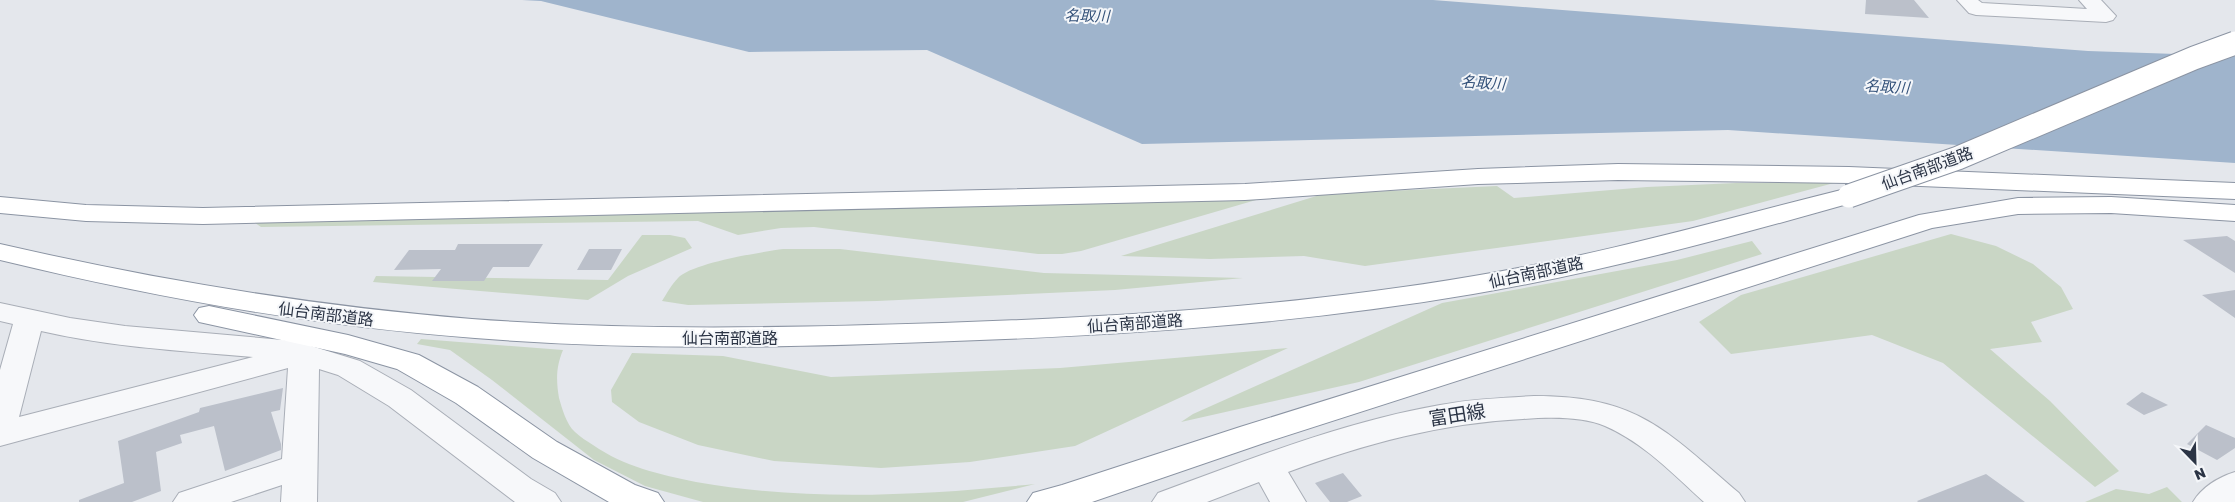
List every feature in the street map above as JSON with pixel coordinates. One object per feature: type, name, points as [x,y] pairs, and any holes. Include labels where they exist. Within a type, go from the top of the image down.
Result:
[{"type":"highway","name":"仙台南部道路","points":[[0,252],[145,286],[238,302],[363,319],[480,330],[617,337],[774,338],[1022,330],[1215,317],[1360,302],[1476,284],[1614,256],[1758,222],[1850,196],[1958,158],[2194,58],[2235,43]]},
{"type":"highway","points":[[0,205],[86,213],[213,216],[1245,192],[1406,180],[1617,172],[1835,174],[2235,191]]},
{"type":"highway","points":[[1045,502],[1064,498],[1261,432],[1928,220],[2018,206],[2111,205],[2235,213]]},
{"type":"highway","points":[[0,269],[348,344],[408,362],[468,394],[544,450],[623,494],[646,502]]},
{"type":"street","points":[[1967,0],[1976,9],[2106,16],[2089,0]]},
{"type":"street","points":[[0,429],[14,316],[70,328],[125,336],[285,350],[349,368],[400,398],[519,488],[543,502]]},
{"type":"street","points":[[0,434],[304,354]]},
{"type":"street","points":[[299,502],[304,354]]},
{"type":"street","name":"富田線","points":[[1170,502],[1333,444],[1427,418],[1499,408],[1572,407],[1616,418],[1656,440],[1727,502]]},
{"type":"street","points":[[191,502],[299,466]]},
{"type":"street","points":[[1268,466],[1288,502]]},
{"type":"street","points":[[2211,502],[2235,485]]},
{"type":"green space","points":[[1736,183],[1834,183],[1693,221],[1365,266],[1304,256],[1210,259],[1121,256],[1323,194],[1497,186],[1514,198],[1647,187]]},
{"type":"green space","points":[[1256,200],[1081,251],[1062,254],[1038,254],[814,227],[781,228],[738,235],[698,221],[261,227],[252,221]]},
{"type":"green space","points":[[1951,234],[1996,246],[2033,264],[2061,287],[2073,309],[2031,322],[2042,342],[1990,349],[2050,401],[2119,471],[2095,487],[1943,363],[1872,335],[1731,354],[1699,322],[1741,295]]},
{"type":"green space","points":[[642,235],[670,235],[685,238],[692,248],[628,276],[588,300],[373,282],[376,276],[608,280]]},
{"type":"green space","points":[[1752,241],[1762,254],[1359,382],[1181,422],[1193,414],[1442,303],[1677,260]]},
{"type":"green space","points":[[783,249],[840,249],[1044,273],[1243,278],[1115,290],[877,301],[688,305],[662,301],[678,278],[697,268],[728,259]]},
{"type":"green space","points":[[421,339],[563,350],[558,368],[558,391],[565,416],[572,429],[605,453],[617,459],[642,469],[668,476],[738,488],[780,492],[865,495],[1035,484],[963,502],[703,502],[645,486],[594,460],[492,380],[450,350],[417,344]]},
{"type":"green space","points":[[1288,348],[1075,446],[970,462],[881,468],[774,461],[698,445],[639,422],[612,402],[611,390],[632,353],[723,356],[831,377],[1060,368]]},
{"type":"green space","points":[[2167,487],[2182,502],[2085,502],[2116,489],[2149,494]]},
{"type":"water","name":"名取川","points":[[522,0],[1433,0],[2088,51],[2235,56],[2235,163],[1728,130],[1142,144],[927,50],[749,52],[541,1]]},
{"type":"building","points":[[1866,0],[1914,0],[1929,18],[1865,14]]},
{"type":"building","points":[[2227,236],[2235,241],[2235,273],[2183,240]]},
{"type":"building","points":[[458,244],[543,244],[529,267],[493,267],[484,281],[432,281],[441,269],[394,270],[409,250],[455,250]]},
{"type":"building","points":[[589,249],[622,249],[611,270],[577,270]]},
{"type":"building","points":[[2235,290],[2235,318],[2202,295]]},
{"type":"building","points":[[283,388],[280,410],[271,412],[281,444],[281,450],[225,471],[214,426],[180,435],[182,443],[156,452],[161,491],[132,502],[79,502],[79,500],[124,483],[118,441],[199,412],[200,408]]},
{"type":"building","points":[[2142,392],[2168,405],[2144,415],[2126,404]]},
{"type":"building","points":[[2206,425],[2235,438],[2235,448],[2217,460],[2187,444]]},
{"type":"building","points":[[1343,473],[1362,496],[1347,502],[1330,502],[1315,483]]},
{"type":"building","points":[[1986,474],[2025,502],[1917,501]]}]
